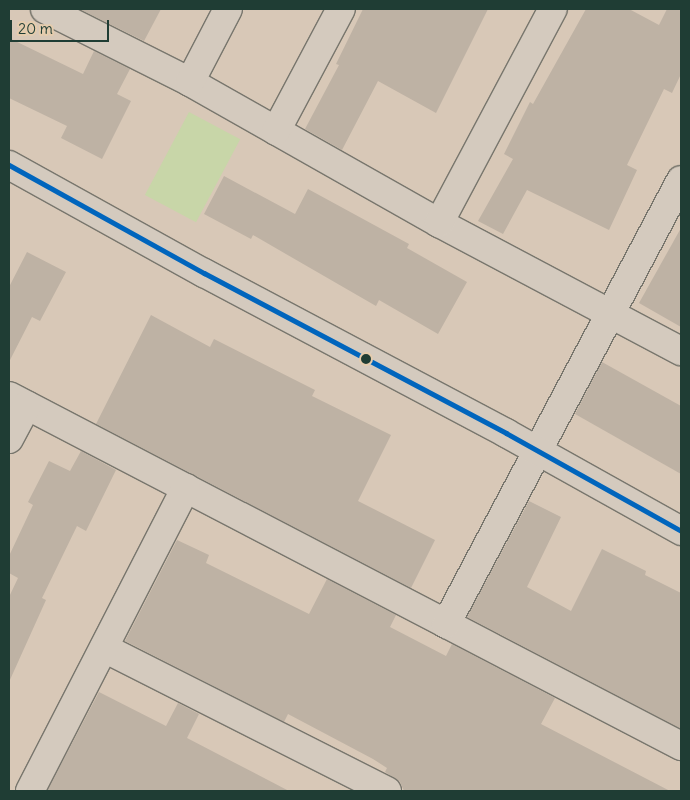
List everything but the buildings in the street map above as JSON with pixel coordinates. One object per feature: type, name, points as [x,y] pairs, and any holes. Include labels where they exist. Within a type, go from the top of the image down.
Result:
[{"type":"street","points":[[45,9],[190,82],[439,222],[681,351]]},
{"type":"street","points":[[190,82],[228,9]]},
{"type":"street","points":[[276,131],[341,9]]},
{"type":"street","points":[[439,222],[553,9]]},
{"type":"street","points":[[9,164],[204,273],[681,531]]},
{"type":"street","points":[[446,624],[681,180]]},
{"type":"street","points":[[9,439],[18,400],[681,746]]},
{"type":"street","points":[[30,791],[186,488]]},
{"type":"street","points":[[104,648],[387,791]]},
{"type":"green space","points":[[189,112],[240,139],[196,222],[145,195]]},
{"type":"transit line","points":[[9,165],[204,273],[506,433],[681,531]]}]
